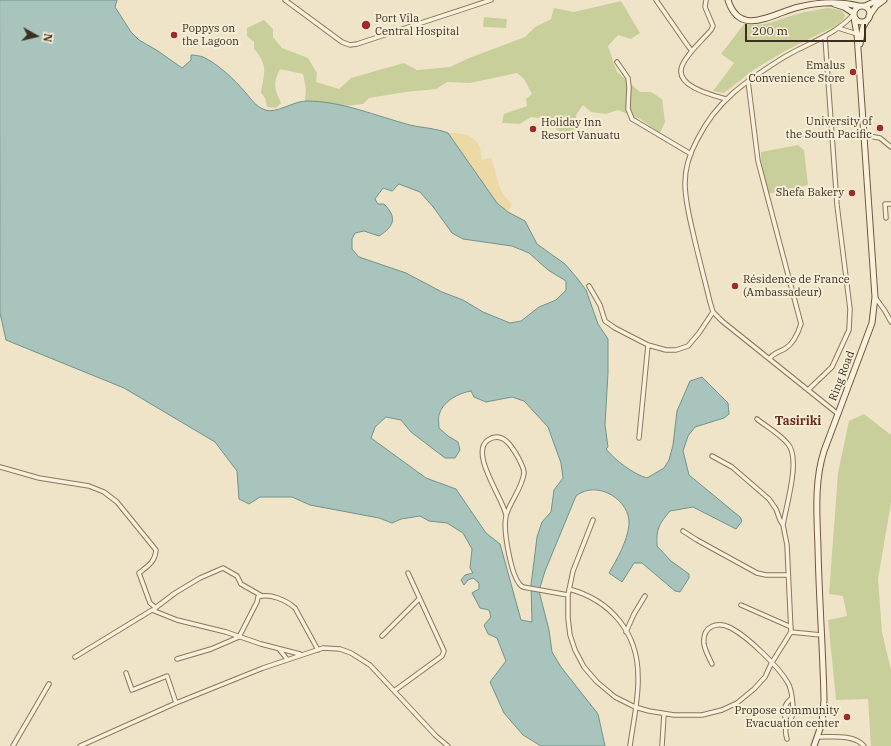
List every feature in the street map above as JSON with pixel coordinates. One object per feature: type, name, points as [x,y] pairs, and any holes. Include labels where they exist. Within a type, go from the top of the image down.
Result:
[{"type":"main road","points":[[728,0],[739,16],[756,21],[760,21],[797,7],[830,2],[844,2],[862,6],[869,11],[868,18],[860,22],[844,7],[830,2]]},
{"type":"main road","points":[[854,15],[855,8],[878,0]]},
{"type":"main road","name":"Ring Road","points":[[858,57],[862,33],[868,18],[876,6],[884,0]]},
{"type":"main road","name":"Ring Road","points":[[814,746],[822,723],[824,710],[818,532],[818,477],[824,451],[872,323],[875,297],[857,34],[854,15]]},
{"type":"street","points":[[285,0],[342,42],[350,45],[491,0]]},
{"type":"street","points":[[656,0],[692,51]]},
{"type":"street","points":[[706,0],[705,7],[713,26],[692,51],[681,68],[680,73],[682,79],[694,87],[713,95],[726,98]]},
{"type":"street","points":[[838,414],[713,312],[686,204],[685,182],[691,154],[708,119],[726,98],[748,81],[789,54],[825,37],[854,15]]},
{"type":"street","points":[[838,28],[857,34]]},
{"type":"street","points":[[808,390],[832,367],[849,330],[850,309],[837,205],[825,37]]},
{"type":"street","points":[[617,62],[628,78],[628,109],[632,120],[691,154]]},
{"type":"street","points":[[748,81],[758,161],[800,324],[794,341],[770,358]]},
{"type":"street","points":[[863,135],[880,138],[891,148]]},
{"type":"street","points":[[886,218],[885,204],[891,204]]},
{"type":"street","points":[[588,286],[600,306],[605,321],[648,346],[666,350],[676,350],[688,346],[713,312]]},
{"type":"street","points":[[875,297],[891,322]]},
{"type":"street","points":[[639,438],[648,346]]},
{"type":"street","points":[[757,419],[784,440],[792,451],[794,457],[790,490],[783,525]]},
{"type":"street","points":[[506,515],[518,491],[524,471],[510,444],[501,438],[494,438],[486,442],[481,454],[484,466],[505,507],[505,532],[517,580],[523,587],[568,595]]},
{"type":"street","points":[[593,520],[573,571],[568,595],[570,635],[578,658],[597,682],[615,697],[635,707],[664,714],[702,715],[730,706],[744,698],[765,677],[771,664],[791,632],[787,545],[783,525],[776,509],[769,499],[732,467],[712,456]]},
{"type":"street","points":[[0,467],[39,478],[89,486],[104,492],[117,502],[156,550],[156,556],[152,563],[139,573],[150,603],[154,609],[177,620],[301,655]]},
{"type":"street","points":[[683,531],[757,573],[788,575]]},
{"type":"street","points":[[75,657],[154,609],[175,593],[200,578],[223,568],[237,576],[241,584],[262,596],[264,595],[290,603],[298,612],[318,650]]},
{"type":"street","points":[[394,691],[441,656],[444,652],[408,573]]},
{"type":"street","points":[[569,589],[588,595],[605,606],[620,621],[633,645],[638,666],[638,679],[630,746]]},
{"type":"street","points":[[177,660],[211,649],[239,637],[257,602],[258,597],[262,596]]},
{"type":"street","points":[[626,632],[634,614],[645,596]]},
{"type":"street","points":[[382,636],[419,599]]},
{"type":"street","points":[[741,605],[791,626]]},
{"type":"street","points":[[289,610],[292,606]]},
{"type":"street","points":[[712,664],[705,647],[704,637],[708,630],[718,624],[726,626],[737,633],[766,656],[771,664],[782,673],[788,683],[792,698],[792,714],[786,726],[787,739]]},
{"type":"street","points":[[791,632],[821,635]]},
{"type":"street","points":[[278,648],[287,659]]},
{"type":"street","points":[[80,746],[92,742],[176,703],[287,659],[323,648],[351,653],[370,665],[436,736],[448,746]]},
{"type":"street","points":[[126,673],[132,690],[167,676],[176,703]]},
{"type":"street","points":[[13,746],[49,684]]},
{"type":"street","points":[[788,721],[785,717],[784,709],[786,704],[792,698]]},
{"type":"street","points":[[662,746],[664,714]]},
{"type":"street","points":[[818,737],[853,738],[864,746]]},
{"type":"street","points":[[92,742],[94,746]]},
{"type":"green space","points":[[621,1],[640,33],[631,39],[618,35],[608,46],[617,72],[640,92],[651,92],[662,99],[665,122],[660,133],[640,119],[618,110],[606,114],[591,112],[583,105],[576,115],[577,127],[573,135],[561,133],[545,119],[531,117],[520,124],[502,123],[504,114],[527,106],[526,99],[532,94],[524,79],[517,73],[470,83],[447,82],[436,89],[369,98],[363,104],[343,106],[305,101],[306,88],[303,74],[280,69],[276,78],[275,86],[281,103],[276,108],[267,107],[265,98],[261,93],[264,65],[254,49],[254,42],[247,36],[247,28],[264,20],[273,29],[273,37],[282,48],[308,58],[317,73],[316,82],[339,89],[351,78],[404,63],[417,70],[450,67],[469,58],[525,37],[535,27],[551,19],[554,8],[574,12]]},
{"type":"green space","points":[[828,8],[841,10],[845,15],[844,19],[837,25],[785,51],[755,69],[724,93],[713,91],[734,63],[721,54],[744,24],[765,24],[801,13]]},
{"type":"green space","points":[[484,17],[507,19],[506,28],[483,27]]},
{"type":"green space","points":[[798,145],[804,150],[808,185],[767,194],[761,161],[761,152]]},
{"type":"green space","points":[[864,414],[891,435],[891,503],[878,579],[882,632],[891,670],[891,746],[871,746],[868,699],[836,700],[828,620],[847,616],[843,596],[829,594],[838,473],[849,421]]},
{"type":"sand","points":[[448,133],[464,134],[469,136],[479,145],[482,160],[491,158],[500,187],[512,204],[508,212],[497,203]]},
{"type":"water","points":[[0,0],[117,0],[115,7],[131,32],[139,40],[182,68],[191,60],[191,55],[202,57],[214,63],[237,83],[256,104],[265,110],[269,111],[280,109],[306,101],[333,103],[410,125],[448,133],[497,203],[508,212],[525,221],[537,244],[565,264],[586,290],[598,324],[608,339],[605,425],[608,447],[606,449],[614,458],[625,466],[647,478],[664,468],[669,460],[673,445],[677,411],[690,381],[702,377],[728,403],[729,414],[724,418],[695,427],[688,436],[683,451],[689,475],[740,517],[742,521],[736,529],[693,507],[670,511],[659,527],[657,546],[671,561],[689,574],[689,578],[680,592],[675,591],[642,563],[634,563],[622,582],[609,573],[622,549],[629,525],[625,508],[619,500],[603,491],[584,491],[576,496],[545,571],[539,591],[549,630],[552,652],[561,667],[598,714],[605,746],[541,746],[523,735],[504,713],[490,682],[506,661],[497,638],[488,634],[484,625],[491,617],[489,610],[480,608],[472,593],[479,589],[479,583],[473,578],[468,580],[464,585],[461,580],[465,575],[473,573],[470,568],[472,549],[463,533],[447,523],[429,521],[420,516],[401,519],[392,523],[379,518],[310,505],[292,497],[260,497],[249,504],[239,499],[237,471],[215,442],[124,388],[6,340],[0,313]],"holes":[[[399,184],[420,192],[452,233],[463,239],[512,246],[529,253],[548,270],[566,281],[566,290],[556,300],[539,307],[521,321],[510,323],[483,312],[463,300],[442,292],[406,273],[359,257],[352,249],[352,239],[355,233],[364,231],[379,236],[388,229],[392,221],[391,213],[384,204],[378,204],[375,199],[383,188],[392,191]],[[471,391],[474,397],[486,402],[512,397],[524,401],[548,427],[561,463],[563,478],[554,490],[551,512],[542,522],[537,537],[531,585],[532,622],[521,620],[500,544],[486,533],[456,489],[426,478],[371,438],[375,427],[386,417],[401,420],[411,432],[445,458],[455,458],[460,450],[458,442],[439,428],[439,415],[443,406],[447,402],[456,396]]]},
{"type":"place","name":"Port Vila Central Hospital","points":[[366,25]]},
{"type":"place","name":"Poppys on the Lagoon","points":[[174,35]]},
{"type":"place","name":"Emalus Convenience Store","points":[[853,72]]},
{"type":"place","name":"University of the South Pacific","points":[[880,128]]},
{"type":"place","name":"Holiday Inn Resort Vanuatu","points":[[533,129]]},
{"type":"place","name":"Shefa Bakery","points":[[852,193]]},
{"type":"place","name":"Résidence de France (Ambassadeur)","points":[[735,286]]},
{"type":"place","name":"Propose community Evacuation center","points":[[847,717]]},
{"type":"district","name":"Tasiriki","points":[[798,422]]}]
